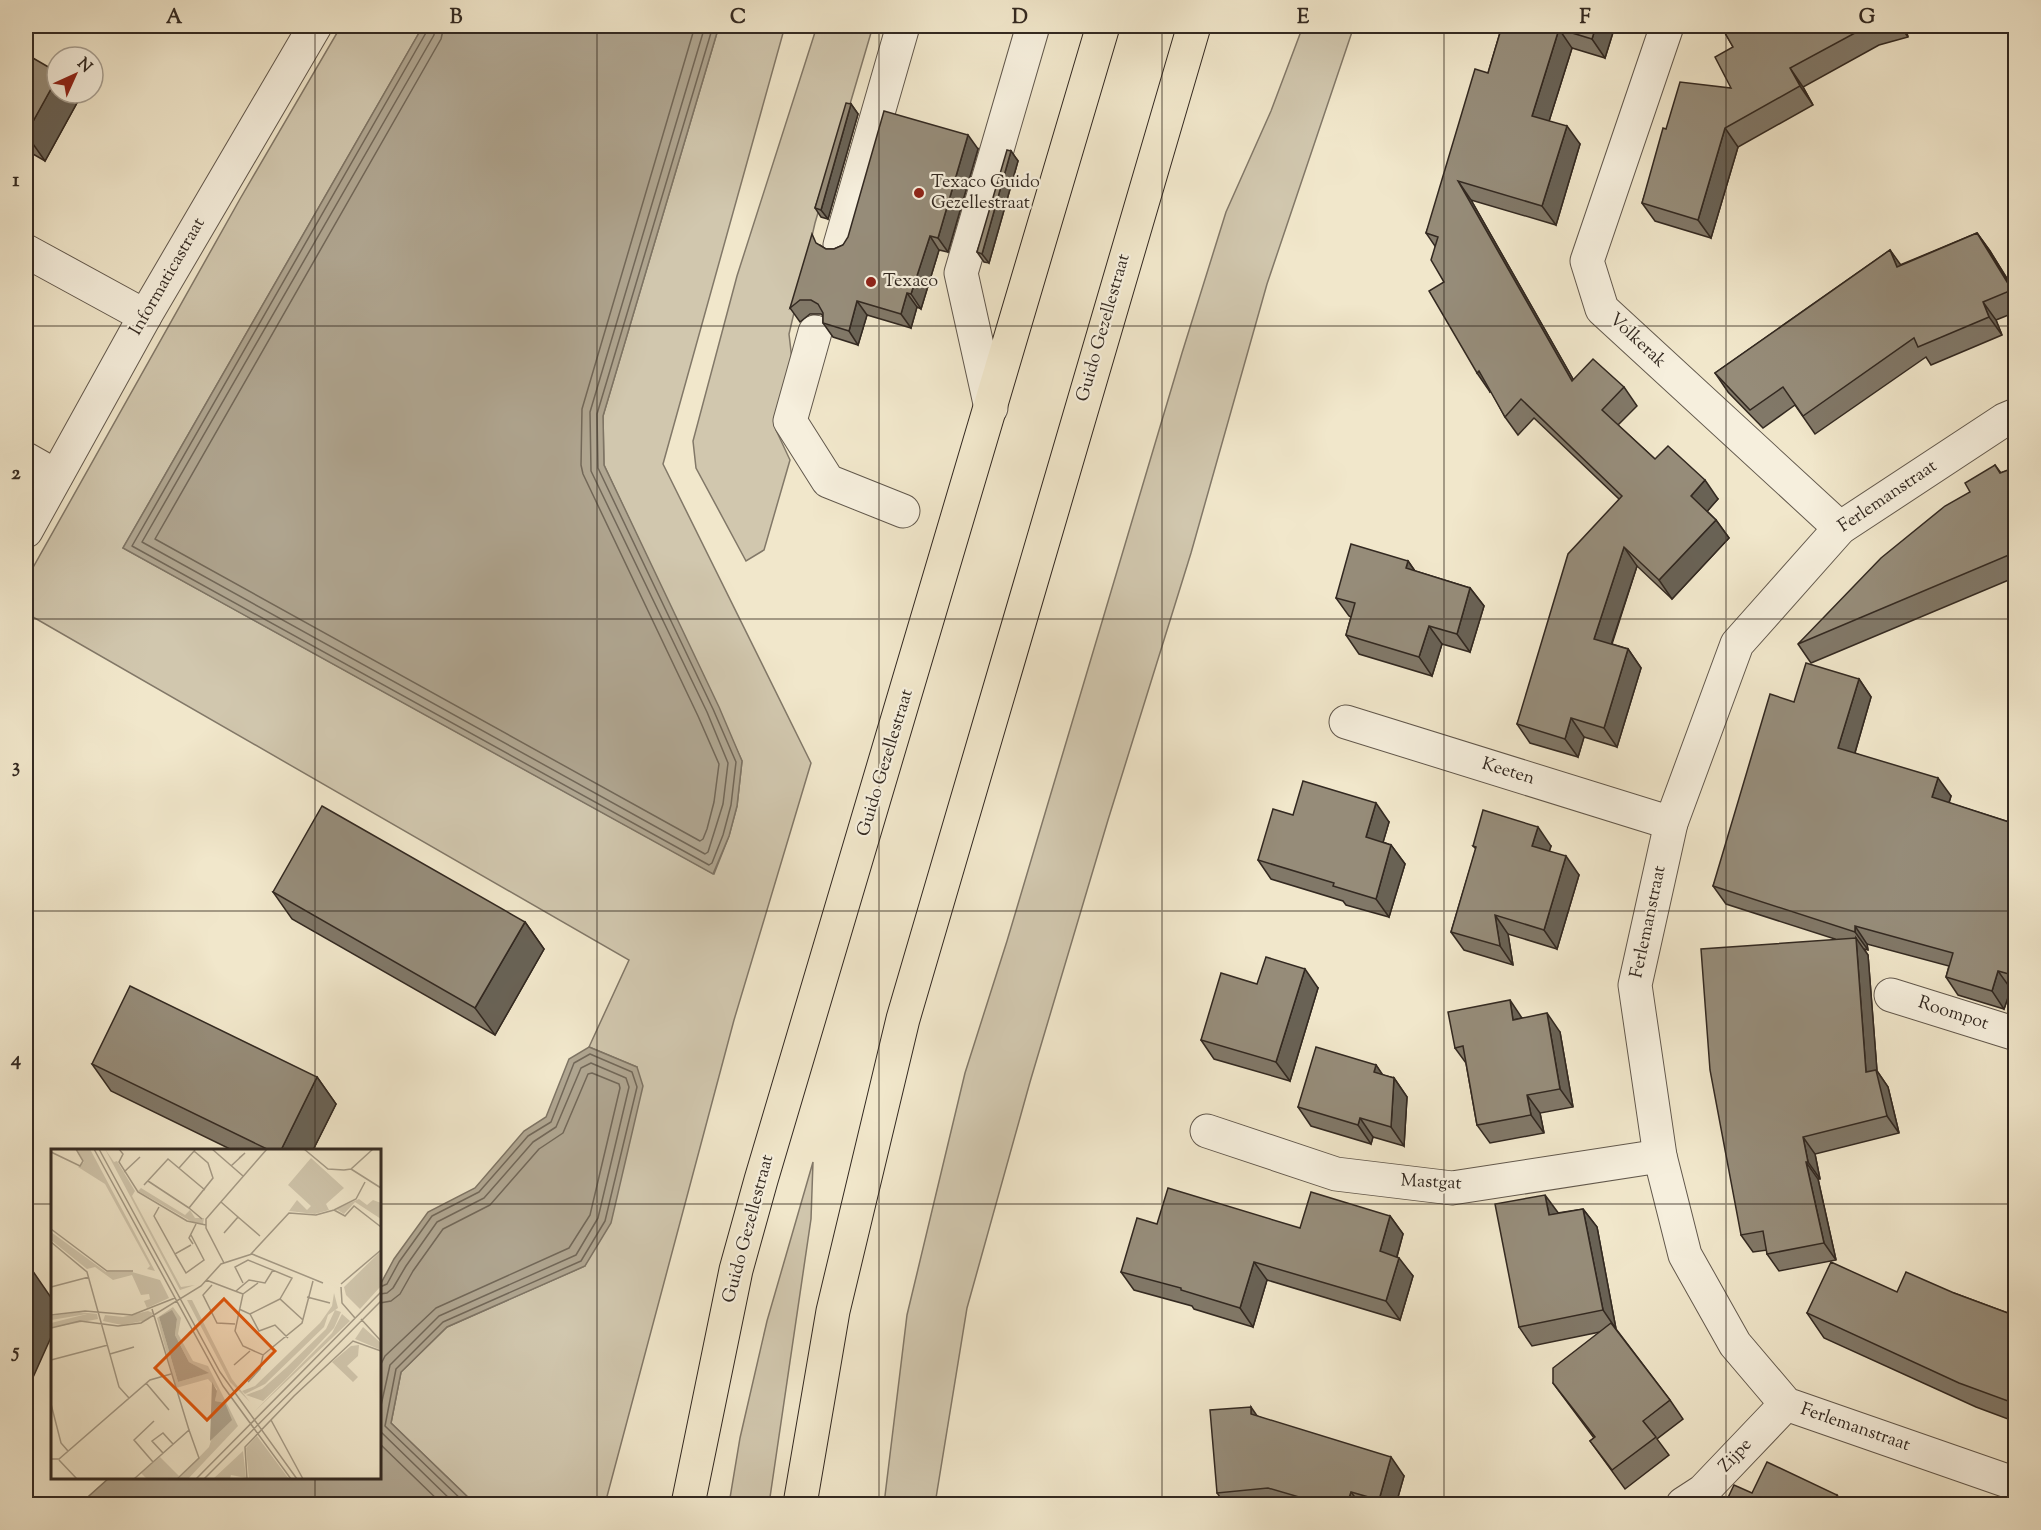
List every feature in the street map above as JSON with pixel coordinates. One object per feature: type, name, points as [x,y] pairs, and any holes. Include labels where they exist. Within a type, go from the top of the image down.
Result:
[{"type":"main road","name":"Guido Gezellestraat","points":[[688,1504],[736,1270],[1103,26]]},
{"type":"main road","name":"Guido Gezellestraat","points":[[800,1504],[833,1311],[903,1019],[1194,26]]},
{"type":"street","name":"Informaticastraat","points":[[28,521],[315,26]]},
{"type":"street","points":[[840,245],[903,26]]},
{"type":"street","points":[[991,408],[961,273],[1030,26]]},
{"type":"street","name":"Volkerak","points":[[1668,26],[1587,261],[1602,309],[1840,528]]},
{"type":"street","points":[[26,251],[145,316]]},
{"type":"street","points":[[815,332],[790,420],[828,481],[903,511]]},
{"type":"street","name":"Ferlemanstraat","points":[[2016,415],[2004,420],[1840,528],[1737,644],[1671,823],[1635,985],[1660,1156],[1685,1255],[1735,1344],[1786,1404],[2016,1484]]},
{"type":"street","points":[[26,459],[56,476]]},
{"type":"street","name":"Keeten","points":[[1346,722],[1671,823]]},
{"type":"street","name":"Roompot","points":[[1892,995],[2016,1034]]},
{"type":"street","name":"Mastgat","points":[[1207,1131],[1336,1174],[1452,1188],[1660,1156]]},
{"type":"street","name":"Zijpe","points":[[1683,1504],[1703,1491],[1786,1404]]},
{"type":"shaded area","points":[[341,26],[423,26],[123,548],[714,874],[729,836],[737,806],[742,761],[604,465],[603,416],[719,26],[785,26],[663,464],[811,763],[734,1020],[605,1504],[475,1504],[391,1423],[401,1372],[447,1327],[585,1266],[637,1067],[589,1047],[629,960],[26,613],[26,580],[240,199]]},
{"type":"shaded area","points":[[817,26],[873,26],[815,223],[789,334],[792,360],[776,430],[790,460],[764,550],[746,561],[696,468],[693,441],[737,276]]},
{"type":"shaded area","points":[[1303,26],[1354,26],[1267,284],[1191,553],[1030,1082],[967,1308],[935,1504],[884,1504],[907,1315],[965,1073],[1007,941],[1226,212],[1271,111]]},
{"type":"shaded area","points":[[813,1162],[811,1219],[769,1504],[729,1504],[740,1438],[767,1321]]},
{"type":"water","points":[[423,26],[719,26],[603,416],[604,465],[719,707],[742,761],[737,806],[729,836],[713,874],[123,548]]},
{"type":"water","points":[[589,1047],[637,1067],[643,1086],[611,1223],[585,1266],[447,1327],[401,1372],[391,1423],[475,1504],[80,1504],[108,1479],[381,1479],[381,1283],[394,1259],[428,1212],[475,1188],[524,1131],[546,1117],[569,1059]]},
{"type":"building","points":[[1502,26],[1596,26],[1592,39],[1559,29],[1532,116],[1567,126],[1542,206],[1458,181],[1572,381],[1593,359],[1624,387],[1602,410],[1655,459],[1668,446],[1705,480],[1691,496],[1716,520],[1659,580],[1624,547],[1594,639],[1628,649],[1604,728],[1571,718],[1565,739],[1517,724],[1568,554],[1622,496],[1521,399],[1505,417],[1429,291],[1444,282],[1431,260],[1438,237],[1426,233],[1475,69],[1488,73]]},
{"type":"building","points":[[1721,26],[1870,26],[1790,68],[1800,86],[1725,128],[1698,220],[1642,203],[1663,128],[1666,129],[1680,82],[1731,88],[1715,57],[1733,47]]},
{"type":"building","points":[[26,54],[45,65],[45,100],[26,134]]},
{"type":"building","points":[[846,103],[851,104],[821,210],[815,208]]},
{"type":"building","points":[[884,111],[968,135],[938,238],[930,236],[911,294],[907,293],[901,314],[857,301],[849,331],[823,323],[823,313],[818,304],[811,300],[800,300],[790,308],[812,234],[816,243],[826,249],[834,249],[843,245],[848,237]]},
{"type":"building","points":[[1007,150],[1011,151],[982,254],[977,252]]},
{"type":"building","points":[[1977,233],[2012,290],[1983,302],[1989,317],[1918,347],[1914,338],[1803,416],[1783,387],[1750,410],[1715,373],[1890,250],[1897,267]]},
{"type":"building","points":[[1995,465],[2000,473],[2016,467],[2016,552],[1798,644],[1881,558],[1945,506],[1970,492],[1965,483]]},
{"type":"building","points":[[1351,544],[1408,561],[1406,568],[1470,588],[1457,634],[1429,626],[1419,657],[1346,635],[1355,603],[1336,598]]},
{"type":"building","points":[[1806,663],[1859,679],[1838,748],[1938,778],[1932,797],[2009,822],[2016,801],[2016,976],[1998,971],[1992,991],[1946,977],[1953,953],[1855,926],[1855,932],[1713,886],[1770,694],[1794,702]]},
{"type":"building","points":[[1303,781],[1376,803],[1366,837],[1391,845],[1376,899],[1333,886],[1334,883],[1258,860],[1273,809],[1293,815]]},
{"type":"building","points":[[322,806],[525,922],[475,1008],[273,892]]},
{"type":"building","points":[[1483,810],[1538,827],[1532,846],[1566,856],[1544,930],[1495,915],[1500,946],[1451,932],[1476,847],[1473,846]]},
{"type":"building","points":[[1856,938],[1866,1072],[1876,1070],[1887,1116],[1803,1137],[1808,1162],[1806,1162],[1824,1243],[1767,1254],[1763,1231],[1741,1235],[1710,1070],[1701,949]]},
{"type":"building","points":[[1266,957],[1305,969],[1276,1062],[1201,1040],[1221,973],[1257,984]]},
{"type":"building","points":[[130,986],[317,1077],[281,1149],[267,1149],[92,1064]]},
{"type":"building","points":[[1510,1000],[1513,1020],[1547,1013],[1560,1089],[1527,1095],[1531,1115],[1477,1125],[1463,1046],[1455,1048],[1448,1012]]},
{"type":"building","points":[[1316,1047],[1376,1065],[1374,1072],[1394,1078],[1391,1127],[1360,1118],[1358,1125],[1298,1107]]},
{"type":"building","points":[[1168,1188],[1300,1228],[1311,1192],[1390,1216],[1380,1251],[1399,1258],[1386,1301],[1254,1262],[1240,1308],[1181,1290],[1181,1288],[1121,1272],[1137,1218],[1157,1224]]},
{"type":"building","points":[[1545,1195],[1549,1215],[1583,1209],[1603,1310],[1519,1327],[1495,1204]]},
{"type":"building","points":[[1831,1262],[1897,1292],[1906,1272],[2016,1316],[2016,1404],[1959,1383],[1807,1313]]},
{"type":"building","points":[[1611,1323],[1670,1400],[1643,1421],[1656,1437],[1612,1470],[1590,1441],[1595,1437],[1553,1383],[1553,1368]]},
{"type":"building","points":[[1251,1407],[1251,1414],[1391,1457],[1379,1500],[1351,1492],[1347,1504],[1323,1504],[1268,1488],[1217,1493],[1210,1410]]},
{"type":"building","points":[[1767,1462],[1837,1495],[1834,1501],[1843,1504],[1725,1504],[1734,1485],[1752,1493]]},
{"type":"place","name":"Texaco Guido Gezellestraat","points":[[919,193]]},
{"type":"place","name":"Texaco","points":[[871,282]]}]
